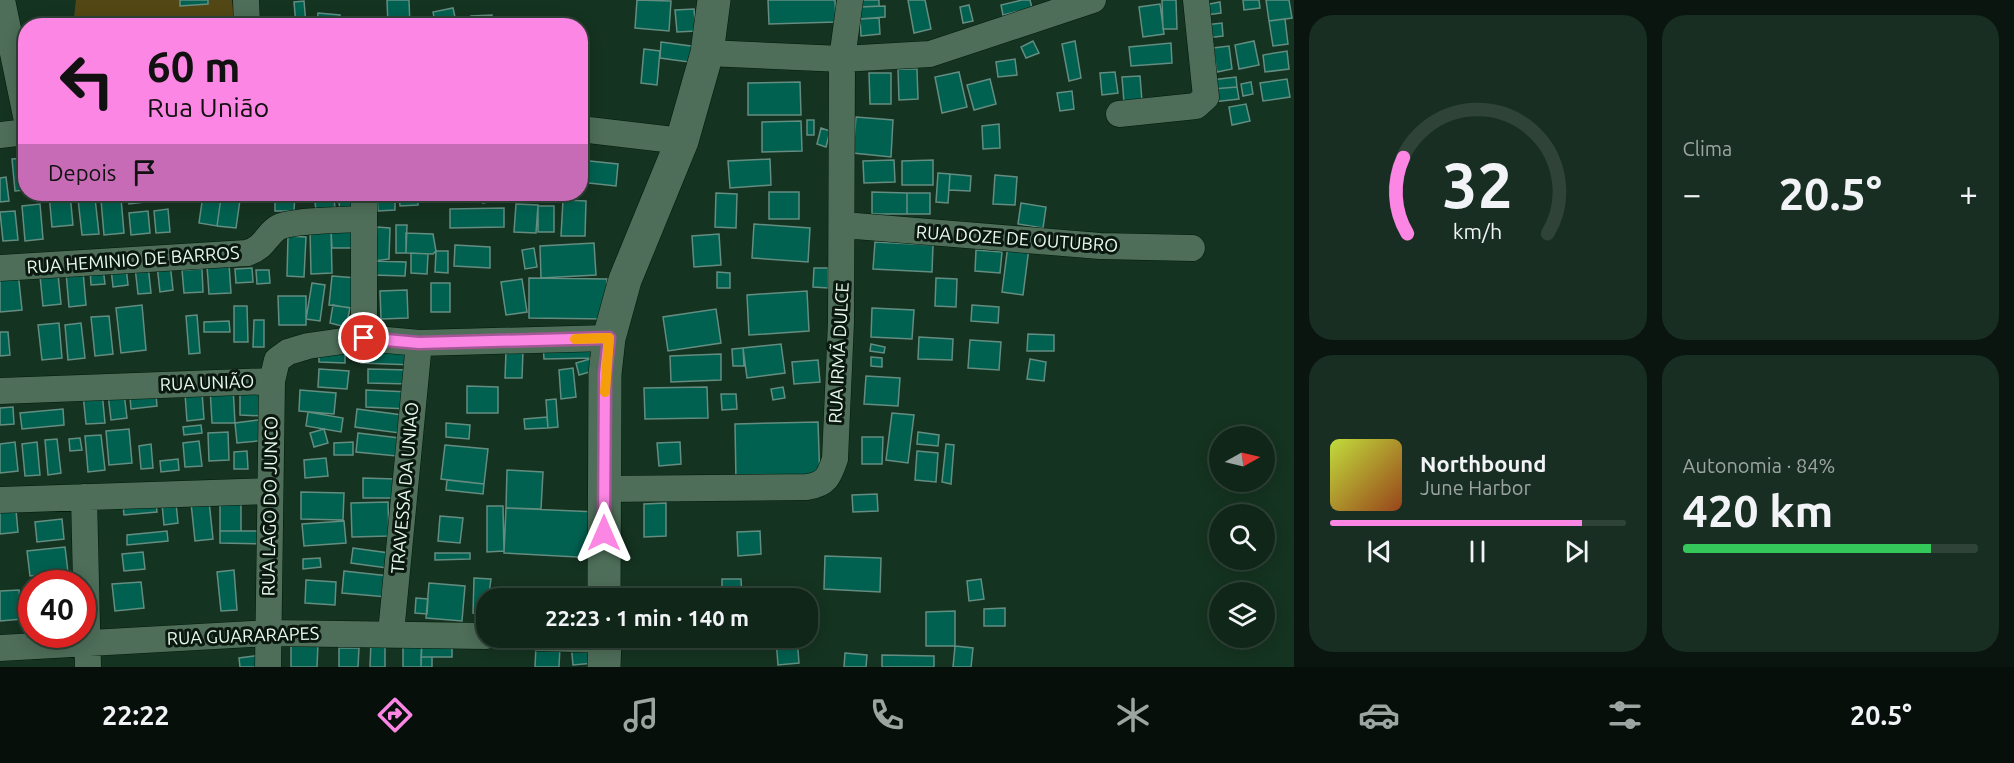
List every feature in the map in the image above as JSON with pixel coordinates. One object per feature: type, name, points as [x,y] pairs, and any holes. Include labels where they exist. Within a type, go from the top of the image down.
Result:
[{"type":"street","points":[[2,0],[18,77]]},
{"type":"street","points":[[246,0],[247,18]]},
{"type":"street","points":[[604,588],[605,374],[609,338],[625,280],[682,141],[707,54],[714,0]]},
{"type":"street","name":"RUA IRMÃ DULCE","points":[[604,489],[807,487],[821,485],[829,477],[835,459],[843,225],[842,59],[850,0]]},
{"type":"street","points":[[707,54],[842,59],[930,54],[1093,0]]},
{"type":"street","points":[[1119,114],[1196,106],[1206,97],[1196,0]]},
{"type":"street","points":[[588,130],[682,141]]},
{"type":"street","points":[[0,135],[18,133]]},
{"type":"street","points":[[364,201],[364,338]]},
{"type":"street","name":"RUA HEMINIO DE BARROS","points":[[0,268],[247,253],[260,248],[273,232],[286,225],[364,219]]},
{"type":"street","name":"RUA DOZE DE OUTUBRO","points":[[843,225],[1100,246],[1192,248]]},
{"type":"street","name":"RUA UNIÃO","points":[[0,391],[272,381],[277,360],[288,352],[308,346],[364,338],[419,343],[609,338]]},
{"type":"street","name":"TRAVESSA DA UNIAO","points":[[391,633],[419,343]]},
{"type":"street","name":"RUA LAGO DO JUNCO","points":[[267,667],[272,381]]},
{"type":"street","points":[[0,500],[269,490]]},
{"type":"street","points":[[84,496],[88,655]]},
{"type":"street","name":"RUA GUARARAPES","points":[[0,648],[88,655],[268,633],[476,636]]},
{"type":"shaded area","points":[[76,0],[232,0],[234,18],[74,18]]},
{"type":"building","points":[[180,0],[208,0],[208,4],[180,6]]},
{"type":"building","points":[[387,0],[409,0],[410,18],[388,18]]},
{"type":"building","points":[[637,0],[671,1],[669,31],[635,28]]},
{"type":"building","points":[[768,0],[835,0],[836,22],[769,24]]},
{"type":"building","points":[[859,0],[879,0],[879,6],[860,7]]},
{"type":"building","points":[[908,0],[925,0],[931,29],[914,33]]},
{"type":"building","points":[[1030,0],[1032,8],[1003,15],[1001,5]]},
{"type":"building","points":[[1162,0],[1176,0],[1177,29],[1163,29]]},
{"type":"building","points":[[1243,0],[1259,0],[1260,8],[1244,10]]},
{"type":"building","points":[[1266,0],[1289,0],[1292,18],[1269,21]]},
{"type":"building","points":[[304,1],[305,18],[295,18],[294,2]]},
{"type":"building","points":[[1220,2],[1221,13],[1206,15],[1204,5]]},
{"type":"building","points":[[1160,4],[1164,34],[1143,37],[1139,7]]},
{"type":"building","points":[[969,5],[973,21],[963,23],[960,7]]},
{"type":"building","points":[[885,6],[885,17],[860,19],[860,7]]},
{"type":"building","points":[[453,8],[455,17],[434,18],[433,12]]},
{"type":"building","points":[[694,9],[696,31],[677,32],[675,10]]},
{"type":"building","points":[[318,13],[340,15],[340,18],[318,18]]},
{"type":"building","points":[[492,15],[492,18],[471,18],[471,16]]},
{"type":"building","points":[[360,17],[384,17],[384,18]]},
{"type":"building","points":[[879,18],[880,34],[861,36],[860,19]]},
{"type":"building","points":[[1285,19],[1288,44],[1273,46],[1269,21]]},
{"type":"building","points":[[1222,23],[1223,36],[1206,38],[1205,25]]},
{"type":"building","points":[[1033,41],[1039,53],[1026,58],[1021,47]]},
{"type":"building","points":[[1075,41],[1081,78],[1069,81],[1062,44]]},
{"type":"building","points":[[1254,41],[1259,65],[1239,69],[1235,45]]},
{"type":"building","points":[[661,42],[698,47],[696,63],[660,58]]},
{"type":"building","points":[[1171,43],[1172,63],[1131,66],[1129,47]]},
{"type":"building","points":[[1229,46],[1232,69],[1217,72],[1213,48]]},
{"type":"building","points":[[644,49],[660,51],[657,85],[641,83]]},
{"type":"building","points":[[1287,51],[1289,69],[1265,72],[1263,55]]},
{"type":"building","points":[[1015,59],[1017,75],[998,77],[996,62]]},
{"type":"building","points":[[898,69],[917,69],[918,99],[899,100]]},
{"type":"building","points":[[959,72],[967,107],[942,113],[935,77]]},
{"type":"building","points":[[1115,72],[1118,93],[1102,95],[1100,73]]},
{"type":"building","points":[[869,73],[891,73],[891,104],[870,104]]},
{"type":"building","points":[[1140,76],[1142,101],[1124,103],[1122,77]]},
{"type":"building","points":[[1236,77],[1237,87],[1212,89],[1211,80]]},
{"type":"building","points":[[990,79],[996,104],[974,110],[967,85]]},
{"type":"building","points":[[1287,79],[1290,97],[1263,101],[1260,83]]},
{"type":"building","points":[[800,82],[801,115],[748,115],[748,83]]},
{"type":"building","points":[[1251,82],[1253,94],[1243,96],[1241,84]]},
{"type":"building","points":[[1237,87],[1239,99],[1213,102],[1212,89]]},
{"type":"building","points":[[1072,91],[1074,109],[1060,111],[1057,93]]},
{"type":"building","points":[[1246,104],[1250,121],[1232,125],[1229,107]]},
{"type":"building","points":[[856,117],[893,120],[891,157],[853,153]]},
{"type":"building","points":[[807,120],[814,120],[814,135],[807,135]]},
{"type":"building","points":[[801,121],[802,151],[762,152],[762,122]]},
{"type":"building","points":[[999,124],[1000,148],[983,149],[982,126]]},
{"type":"building","points":[[821,128],[830,131],[826,147],[817,144]]},
{"type":"building","points":[[12,159],[18,159],[18,191],[15,191]]},
{"type":"building","points":[[770,159],[771,185],[730,188],[728,161]]},
{"type":"building","points":[[894,160],[895,182],[864,183],[863,161]]},
{"type":"building","points":[[933,160],[933,185],[902,185],[902,161]]},
{"type":"building","points":[[588,161],[618,164],[616,186],[588,183]]},
{"type":"building","points":[[938,173],[950,174],[948,203],[936,202]]},
{"type":"building","points":[[950,174],[971,176],[970,191],[949,190]]},
{"type":"building","points":[[995,175],[1017,177],[1015,205],[993,204]]},
{"type":"building","points":[[6,177],[9,201],[0,202],[0,178]]},
{"type":"building","points":[[769,192],[799,192],[799,219],[769,219]]},
{"type":"building","points":[[872,192],[907,193],[907,214],[872,214]]},
{"type":"building","points":[[716,193],[737,194],[736,228],[715,227]]},
{"type":"building","points":[[907,193],[930,193],[930,214],[907,214]]},
{"type":"building","points":[[50,201],[71,201],[73,225],[52,227]]},
{"type":"building","points":[[78,201],[95,201],[99,234],[82,235]]},
{"type":"building","points":[[101,201],[121,201],[124,233],[104,235]]},
{"type":"building","points":[[129,201],[153,201],[129,204]]},
{"type":"building","points":[[202,201],[221,201],[217,226],[199,223]]},
{"type":"building","points":[[221,201],[240,201],[236,228],[217,226]]},
{"type":"building","points":[[275,201],[295,201],[294,211],[275,211]]},
{"type":"building","points":[[315,201],[334,201],[335,207],[316,210]]},
{"type":"building","points":[[339,201],[361,201],[362,210],[340,212]]},
{"type":"building","points":[[377,201],[395,201],[395,210],[378,211]]},
{"type":"building","points":[[400,201],[418,201],[418,205],[400,206]]},
{"type":"building","points":[[563,201],[586,201],[585,236],[561,236]]},
{"type":"building","points":[[1021,203],[1046,207],[1043,228],[1018,224]]},
{"type":"building","points":[[40,204],[43,239],[25,241],[22,206]]},
{"type":"building","points":[[516,204],[538,205],[536,233],[514,232]]},
{"type":"building","points":[[538,206],[554,206],[554,232],[538,232]]},
{"type":"building","points":[[504,208],[504,227],[450,228],[450,209]]},
{"type":"building","points":[[168,209],[170,232],[156,233],[154,211]]},
{"type":"building","points":[[15,211],[18,240],[3,241],[0,212]]},
{"type":"building","points":[[148,211],[150,233],[131,235],[129,213]]},
{"type":"building","points":[[754,224],[810,228],[808,262],[752,258]]},
{"type":"building","points":[[396,225],[407,225],[406,253],[396,253]]},
{"type":"building","points":[[377,227],[390,228],[389,259],[374,261]]},
{"type":"building","points":[[361,228],[362,248],[332,248],[331,229]]},
{"type":"building","points":[[310,229],[331,229],[332,273],[311,274]]},
{"type":"building","points":[[406,233],[433,234],[436,251],[433,254],[406,253]]},
{"type":"building","points":[[719,234],[721,265],[694,267],[692,236]]},
{"type":"building","points":[[288,236],[306,237],[304,277],[287,276]]},
{"type":"building","points":[[875,242],[933,245],[932,272],[873,269]]},
{"type":"building","points":[[594,243],[596,275],[541,278],[540,246]]},
{"type":"building","points":[[455,245],[490,247],[490,268],[454,266]]},
{"type":"building","points":[[1008,245],[1029,248],[1023,295],[1002,292]]},
{"type":"building","points":[[534,248],[537,267],[525,269],[522,250]]},
{"type":"building","points":[[976,250],[1002,252],[1000,273],[975,271]]},
{"type":"building","points":[[436,251],[448,251],[448,273],[435,272]]},
{"type":"building","points":[[411,253],[428,254],[427,274],[411,273]]},
{"type":"building","points":[[374,261],[406,262],[405,276],[373,275]]},
{"type":"building","points":[[170,263],[173,290],[160,292],[157,265]]},
{"type":"building","points":[[229,264],[231,293],[209,294],[207,266]]},
{"type":"building","points":[[148,265],[151,293],[138,294],[135,267]]},
{"type":"building","points":[[126,266],[128,285],[113,287],[111,268]]},
{"type":"building","points":[[103,268],[105,284],[91,285],[90,269]]},
{"type":"building","points":[[252,268],[253,282],[236,283],[235,269]]},
{"type":"building","points":[[814,268],[828,268],[828,288],[813,287]]},
{"type":"building","points":[[202,269],[203,292],[184,293],[182,270]]},
{"type":"building","points":[[256,270],[269,270],[270,283],[257,284]]},
{"type":"building","points":[[83,271],[86,305],[69,307],[66,272]]},
{"type":"building","points":[[18,272],[22,310],[0,312],[0,274]]},
{"type":"building","points":[[717,272],[730,273],[730,288],[717,288]]},
{"type":"building","points":[[58,274],[61,304],[43,306],[40,276]]},
{"type":"building","points":[[332,276],[357,278],[353,308],[329,305]]},
{"type":"building","points":[[529,278],[607,279],[607,319],[529,318]]},
{"type":"building","points":[[936,278],[957,279],[956,307],[935,306]]},
{"type":"building","points":[[522,279],[527,312],[506,315],[501,282]]},
{"type":"building","points":[[312,283],[325,285],[320,321],[306,319]]},
{"type":"building","points":[[431,283],[450,283],[450,312],[431,312]]},
{"type":"building","points":[[407,290],[408,318],[381,319],[380,291]]},
{"type":"building","points":[[807,291],[809,331],[749,335],[747,295]]},
{"type":"building","points":[[278,296],[306,296],[306,325],[279,325]]},
{"type":"building","points":[[142,305],[146,350],[121,353],[116,308]]},
{"type":"building","points":[[333,305],[350,308],[346,327],[330,323]]},
{"type":"building","points":[[972,305],[999,307],[998,323],[971,321]]},
{"type":"building","points":[[234,306],[247,306],[248,342],[234,342]]},
{"type":"building","points":[[872,308],[914,310],[912,339],[871,337]]},
{"type":"building","points":[[716,309],[721,343],[668,351],[663,317]]},
{"type":"building","points":[[197,315],[200,353],[189,354],[186,316]]},
{"type":"building","points":[[109,316],[113,354],[95,356],[91,317]]},
{"type":"building","points":[[254,320],[264,320],[264,347],[253,347]]},
{"type":"building","points":[[229,321],[230,332],[204,332],[204,322]]},
{"type":"building","points":[[59,323],[62,358],[42,360],[38,325]]},
{"type":"building","points":[[81,323],[85,358],[68,360],[65,325]]},
{"type":"building","points":[[0,332],[8,332],[10,355],[0,356]]},
{"type":"building","points":[[1028,334],[1054,335],[1054,351],[1027,351]]},
{"type":"building","points":[[919,337],[953,339],[952,360],[918,359]]},
{"type":"building","points":[[970,340],[1001,342],[999,370],[968,368]]},
{"type":"building","points":[[595,343],[595,358],[544,359],[543,345]]},
{"type":"building","points":[[781,344],[785,373],[747,378],[743,348]]},
{"type":"building","points":[[871,344],[885,347],[884,353],[870,351]]},
{"type":"building","points":[[362,347],[415,349],[414,365],[361,363]]},
{"type":"building","points":[[743,348],[744,366],[733,366],[732,349]]},
{"type":"building","points":[[319,349],[345,349],[345,363],[319,362]]},
{"type":"building","points":[[506,351],[523,351],[522,378],[505,378]]},
{"type":"building","points":[[721,354],[721,380],[671,382],[670,356]]},
{"type":"building","points":[[871,357],[882,358],[882,367],[871,366]]},
{"type":"building","points":[[590,359],[593,371],[579,375],[576,363]]},
{"type":"building","points":[[1030,359],[1046,362],[1044,381],[1027,379]]},
{"type":"building","points":[[818,360],[820,382],[794,384],[792,362]]},
{"type":"building","points":[[573,368],[576,397],[561,399],[559,370]]},
{"type":"building","points":[[319,369],[349,371],[347,389],[318,387]]},
{"type":"building","points":[[368,369],[410,370],[410,384],[368,383]]},
{"type":"building","points":[[866,376],[900,378],[898,406],[864,404]]},
{"type":"building","points":[[240,386],[264,387],[263,416],[240,415]]},
{"type":"building","points":[[467,386],[498,387],[498,413],[467,413]]},
{"type":"building","points":[[233,387],[235,423],[212,423],[210,388]]},
{"type":"building","points":[[707,387],[708,418],[645,419],[644,388]]},
{"type":"building","points":[[783,387],[785,398],[773,400],[771,389]]},
{"type":"building","points":[[300,390],[336,393],[334,414],[299,411]]},
{"type":"building","points":[[366,390],[409,392],[408,409],[366,407]]},
{"type":"building","points":[[102,392],[105,423],[86,424],[83,394]]},
{"type":"building","points":[[202,392],[204,419],[187,421],[185,394]]},
{"type":"building","points":[[124,393],[127,418],[111,420],[108,394]]},
{"type":"building","points":[[721,394],[736,394],[737,409],[722,410]]},
{"type":"building","points":[[156,395],[157,406],[131,409],[130,397]]},
{"type":"building","points":[[556,399],[558,427],[548,428],[546,400]]},
{"type":"building","points":[[13,407],[14,424],[0,425],[0,408]]},
{"type":"building","points":[[63,409],[64,425],[22,429],[20,413]]},
{"type":"building","points":[[357,409],[410,416],[407,434],[355,427]]},
{"type":"building","points":[[308,412],[343,418],[341,432],[306,426]]},
{"type":"building","points":[[892,413],[914,415],[908,463],[886,460]]},
{"type":"building","points":[[547,417],[548,428],[525,429],[524,419]]},
{"type":"building","points":[[265,419],[268,440],[237,443],[235,423]]},
{"type":"building","points":[[818,422],[820,481],[736,482],[735,424]]},
{"type":"building","points":[[446,423],[470,425],[469,439],[446,437]]},
{"type":"building","points":[[201,425],[202,433],[184,435],[183,427]]},
{"type":"building","points":[[129,429],[132,463],[109,465],[106,431]]},
{"type":"building","points":[[324,429],[328,443],[314,447],[310,433]]},
{"type":"building","points":[[228,432],[229,460],[209,461],[208,433]]},
{"type":"building","points":[[918,432],[939,435],[938,446],[917,444]]},
{"type":"building","points":[[358,433],[399,438],[397,456],[356,452]]},
{"type":"building","points":[[101,435],[105,470],[88,472],[85,436]]},
{"type":"building","points":[[862,437],[883,437],[882,464],[862,464]]},
{"type":"building","points":[[80,438],[82,450],[70,451],[69,439]]},
{"type":"building","points":[[57,439],[61,473],[48,475],[45,440]]},
{"type":"building","points":[[199,441],[202,466],[185,467],[183,443]]},
{"type":"building","points":[[15,442],[18,471],[0,473],[0,444]]},
{"type":"building","points":[[37,442],[40,475],[25,476],[22,444]]},
{"type":"building","points":[[353,442],[353,455],[334,455],[334,443]]},
{"type":"building","points":[[680,442],[681,464],[659,466],[657,443]]},
{"type":"building","points":[[151,444],[153,468],[141,469],[139,446]]},
{"type":"building","points":[[946,444],[954,445],[951,484],[942,482]]},
{"type":"building","points":[[445,445],[488,449],[484,484],[441,479]]},
{"type":"building","points":[[247,451],[248,469],[234,469],[234,452]]},
{"type":"building","points":[[917,451],[938,453],[936,482],[915,480]]},
{"type":"building","points":[[326,458],[328,476],[305,478],[304,460]]},
{"type":"building","points":[[178,459],[179,470],[161,472],[160,461]]},
{"type":"building","points":[[507,470],[543,472],[541,509],[506,508]]},
{"type":"building","points":[[363,478],[396,479],[396,498],[363,498]]},
{"type":"building","points":[[447,480],[484,484],[483,494],[446,490]]},
{"type":"building","points":[[301,492],[344,493],[343,520],[301,519]]},
{"type":"building","points":[[877,494],[878,511],[853,512],[852,495]]},
{"type":"building","points":[[209,501],[213,539],[195,541],[191,503]]},
{"type":"building","points":[[220,501],[241,501],[241,531],[220,531]]},
{"type":"building","points":[[156,502],[157,512],[124,515],[123,505]]},
{"type":"building","points":[[388,502],[389,536],[352,537],[351,503]]},
{"type":"building","points":[[176,503],[178,523],[164,525],[162,504]]},
{"type":"building","points":[[666,503],[666,536],[644,537],[644,504]]},
{"type":"building","points":[[487,506],[503,506],[504,551],[487,552]]},
{"type":"building","points":[[506,508],[597,512],[595,558],[504,553]]},
{"type":"building","points":[[16,510],[18,532],[0,534],[0,512]]},
{"type":"building","points":[[440,516],[463,518],[460,543],[438,541]]},
{"type":"building","points":[[62,519],[64,539],[37,542],[35,522]]},
{"type":"building","points":[[344,521],[346,543],[304,546],[302,524]]},
{"type":"building","points":[[167,531],[168,541],[127,545],[127,535]]},
{"type":"building","points":[[220,531],[262,531],[262,544],[220,543]]},
{"type":"building","points":[[760,531],[761,554],[738,556],[737,532]]},
{"type":"building","points":[[65,547],[68,570],[29,570],[27,551]]},
{"type":"building","points":[[353,548],[389,553],[387,568],[351,563]]},
{"type":"building","points":[[143,552],[145,569],[124,571],[122,554]]},
{"type":"building","points":[[435,553],[470,553],[470,559],[435,560]]},
{"type":"building","points":[[825,556],[881,558],[880,592],[824,589]]},
{"type":"building","points":[[320,558],[321,567],[303,569],[303,559]]},
{"type":"building","points":[[234,570],[237,610],[221,611],[217,572]]},
{"type":"building","points":[[344,571],[389,576],[387,597],[342,593]]},
{"type":"building","points":[[474,578],[491,579],[490,588],[476,588],[476,613],[473,613]]},
{"type":"building","points":[[722,579],[741,579],[741,588],[722,588]]},
{"type":"building","points":[[981,579],[984,599],[969,601],[967,581]]},
{"type":"building","points":[[306,580],[336,582],[335,605],[305,603]]},
{"type":"building","points":[[141,582],[144,608],[115,611],[112,584]]},
{"type":"building","points":[[429,583],[465,586],[462,621],[426,618]]},
{"type":"building","points":[[18,590],[18,619],[0,621],[0,591]]},
{"type":"building","points":[[416,598],[428,599],[427,614],[415,613]]},
{"type":"building","points":[[1005,608],[1005,626],[984,626],[984,609]]},
{"type":"building","points":[[955,611],[955,646],[926,646],[926,612]]},
{"type":"building","points":[[403,637],[422,637],[421,667],[403,667]]},
{"type":"building","points":[[422,637],[452,638],[452,657],[421,657]]},
{"type":"building","points":[[371,641],[385,641],[385,667],[370,667]]},
{"type":"building","points":[[291,642],[318,643],[317,667],[291,667]]},
{"type":"building","points":[[955,646],[973,648],[971,667],[953,667]]},
{"type":"building","points":[[339,648],[359,648],[358,667],[339,667]]},
{"type":"building","points":[[536,648],[560,648],[559,667],[535,667]]},
{"type":"building","points":[[571,648],[592,648],[594,663],[573,665]]},
{"type":"building","points":[[777,648],[798,648],[799,663],[778,665]]},
{"type":"building","points":[[845,653],[867,655],[866,667],[844,667]]},
{"type":"building","points":[[261,655],[263,667],[240,667],[239,658]]},
{"type":"building","points":[[882,655],[934,656],[934,667],[882,667]]},
{"type":"building","points":[[421,657],[432,657],[432,667],[421,667]]},
{"type":"slow traffic","points":[[575,339],[609,338],[605,392]]},
{"type":"route","points":[[364,338],[419,343],[609,338],[605,374],[604,533]]}]
